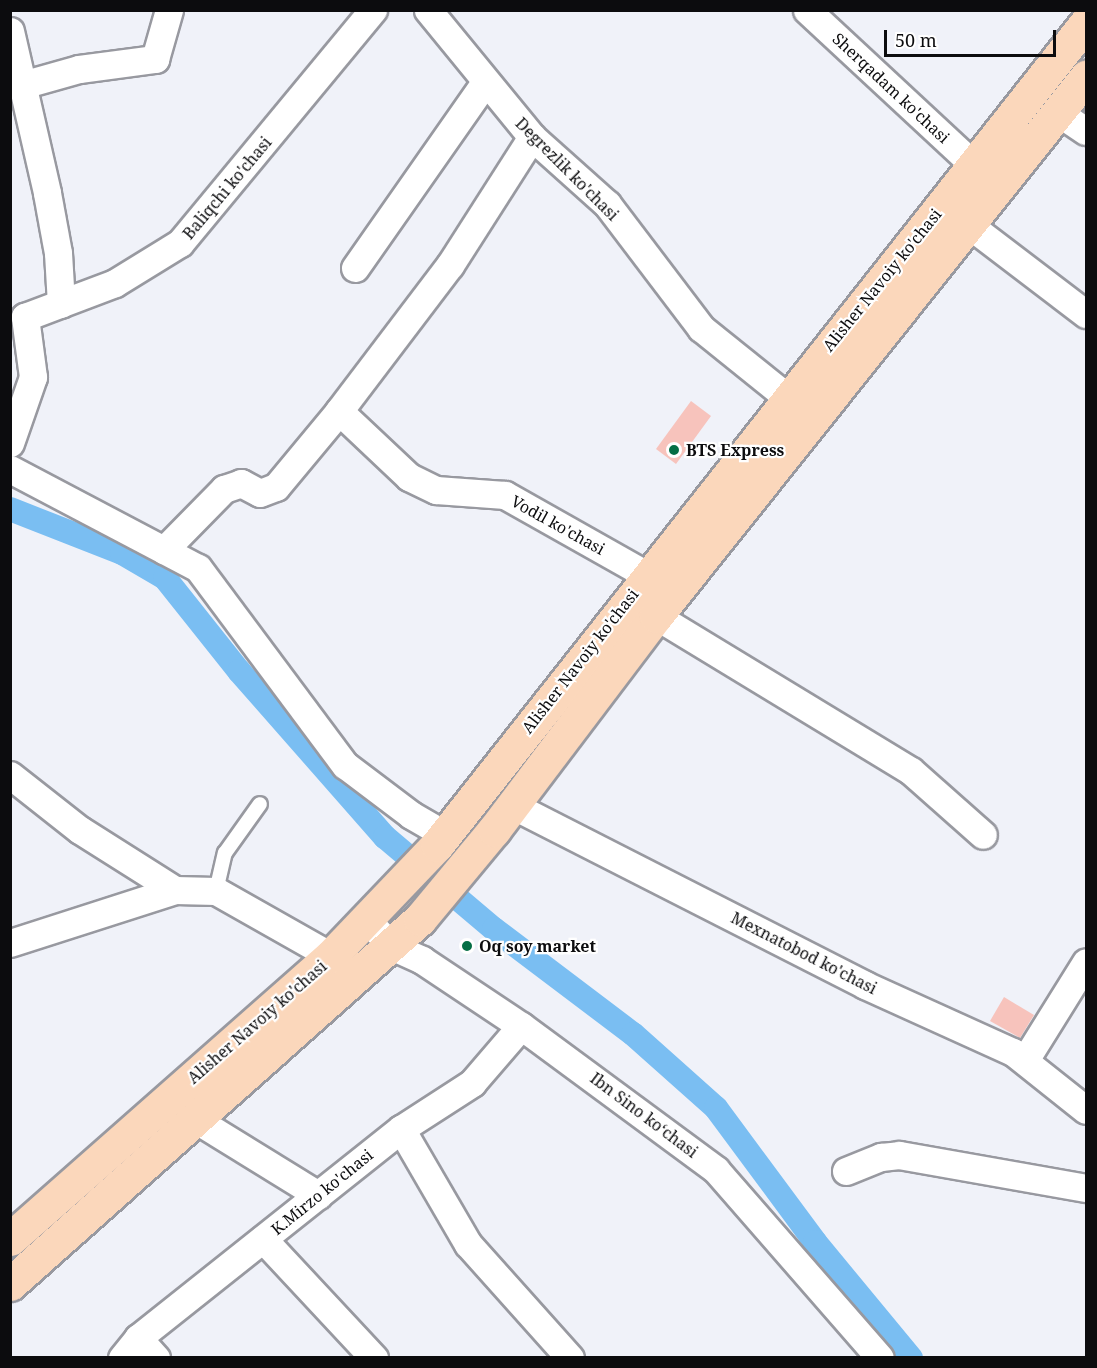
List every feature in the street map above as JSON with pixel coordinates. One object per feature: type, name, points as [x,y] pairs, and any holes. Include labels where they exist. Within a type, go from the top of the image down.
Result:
[{"type":"main road","name":"Alisher Navoiy ko'chasi","points":[[10,1239],[331,956],[368,921],[441,840],[647,574],[1086,23]]},
{"type":"main road","name":"Alisher Navoiy ko'chasi","points":[[10,1284],[420,919],[514,806],[656,616],[1086,77]]},
{"type":"street","points":[[22,85],[80,69],[155,59],[169,10]]},
{"type":"street","name":"Baliqchi ko'chasi","points":[[10,443],[33,377],[18,311],[61,304],[115,283],[180,243],[374,10]]},
{"type":"street","name":"Degrezlik ko'chasi","points":[[428,10],[532,137],[607,204],[701,328],[788,398]]},
{"type":"street","name":"Sherqadam ko'chasi","points":[[807,10],[974,165]]},
{"type":"street","points":[[10,31],[58,253],[61,304]]},
{"type":"street","points":[[355,267],[485,82]]},
{"type":"street","points":[[1059,113],[1086,131]]},
{"type":"street","points":[[164,550],[224,489],[241,483],[260,493],[276,487],[339,411],[450,265],[532,137]]},
{"type":"street","points":[[969,225],[1086,314]]},
{"type":"street","name":"Vodil ko'chasi","points":[[339,411],[409,477],[436,490],[505,495],[647,574]]},
{"type":"street","points":[[10,470],[198,568],[345,765],[441,840]]},
{"type":"street","points":[[656,616],[911,771],[983,835]]},
{"type":"street","points":[[10,775],[80,830],[175,890]]},
{"type":"street","name":"Mexnatobod ko'chasi","points":[[514,806],[865,985],[1025,1060],[1086,1110]]},
{"type":"street","points":[[10,943],[175,890],[216,891],[331,956],[354,979]]},
{"type":"street","name":"Ibn Sino ko‘chasi","points":[[368,921],[391,946],[422,960],[521,1026],[716,1170],[880,1358]]},
{"type":"street","points":[[1025,1060],[1086,962]]},
{"type":"street","name":"K.Mirzo ko'chasi","points":[[139,1351],[262,1239],[401,1129],[472,1083],[521,1026]]},
{"type":"street","points":[[195,1119],[318,1195]]},
{"type":"street","points":[[401,1129],[468,1244],[570,1358]]},
{"type":"street","points":[[846,1171],[881,1157],[899,1155],[1086,1188]]},
{"type":"street","points":[[262,1239],[374,1358]]},
{"type":"lane","points":[[216,891],[225,854],[260,804]]},
{"type":"building","points":[[691,401],[711,416],[676,464],[656,449]]},
{"type":"building","points":[[1004,997],[1034,1015],[1020,1038],[990,1021]]},
{"type":"waterway","points":[[10,509],[122,553],[165,578],[239,671],[385,837],[494,929],[633,1034],[716,1108],[815,1242],[911,1358]]},
{"type":"place","name":"BTS Express","points":[[674,450]]},
{"type":"place","name":"Oq soy market","points":[[467,946]]}]
